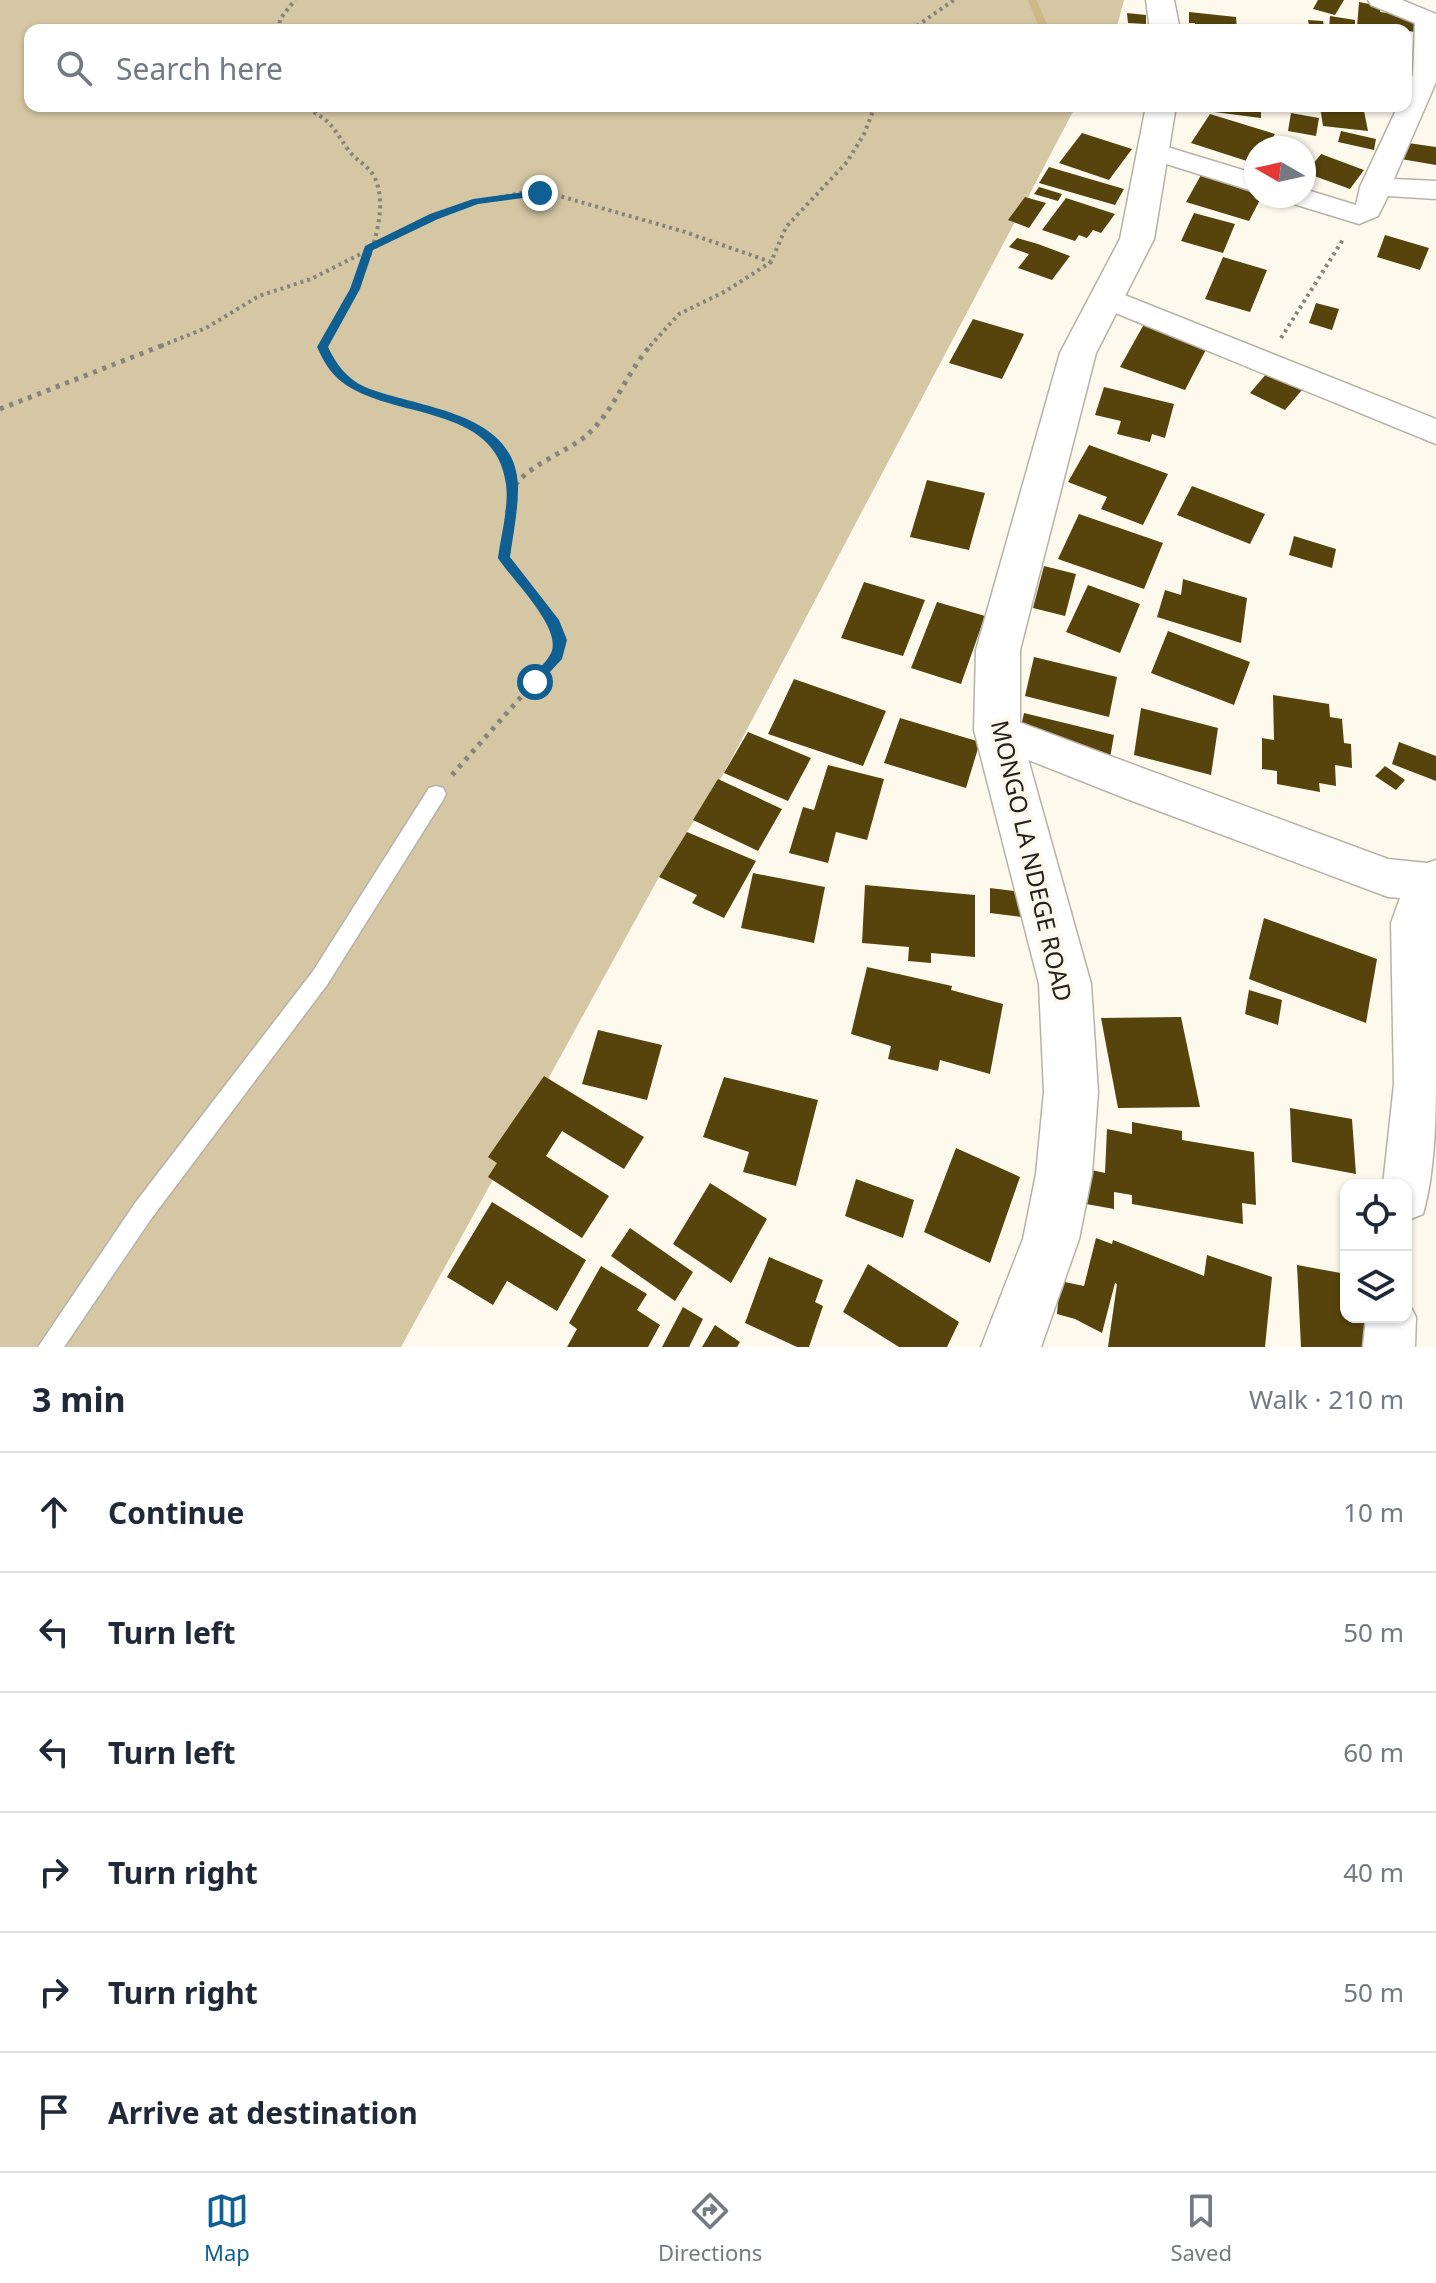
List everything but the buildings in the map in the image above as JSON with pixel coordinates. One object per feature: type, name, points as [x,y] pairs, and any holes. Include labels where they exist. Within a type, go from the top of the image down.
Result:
[{"type":"street","points":[[1160,0],[1164,24]]},
{"type":"street","points":[[1380,0],[1432,21],[1426,75],[1412,105]]},
{"type":"street","name":"MONGO LA NDEGE ROAD","points":[[1011,1347],[1051,1239],[1064,1174],[1071,1092],[1065,984],[997,730],[998,650],[1078,353],[1137,239],[1160,112]]},
{"type":"street","points":[[1316,202],[1359,215],[1368,210],[1374,187],[1409,112]]},
{"type":"street","points":[[1154,151],[1244,179]]},
{"type":"street","points":[[1374,187],[1436,190]]},
{"type":"street","points":[[1107,298],[1436,432]]},
{"type":"street","points":[[997,730],[1388,878],[1432,881],[1412,923],[1425,1011],[1408,1179]]},
{"type":"street","points":[[1389,1347],[1391,1323]]},
{"type":"lane","points":[[50,1347],[143,1211],[320,978],[436,794]]},
{"type":"path","points":[[280,24],[295,0]]},
{"type":"path","points":[[920,24],[954,0]]},
{"type":"path","points":[[319,112],[336,123],[348,149],[371,170],[376,181],[380,216],[355,289],[323,347],[329,362],[343,378],[360,389],[451,416],[493,441],[505,458],[513,488],[504,558],[555,624],[561,645],[551,663],[436,794]]},
{"type":"path","points":[[513,488],[530,472],[587,435],[611,405],[638,359],[679,314],[726,291],[771,262],[786,227],[847,162],[873,112]]},
{"type":"path","points":[[0,409],[206,328],[259,296],[311,279],[434,217],[476,202],[532,192],[556,195],[682,231],[771,262]]},
{"type":"path","points":[[1265,363],[1359,215]]},
{"type":"shaded area","points":[[0,0],[1124,0],[1118,24],[24,24],[24,112],[1073,112],[724,773],[659,877],[401,1347],[0,1347]]},
{"type":"waterway","points":[[1032,0],[1042,24]]},
{"type":"route","points":[[535,682],[557,655],[561,640],[555,624],[504,558],[513,488],[500,449],[481,432],[451,416],[360,389],[343,378],[329,362],[323,347],[355,289],[369,249],[434,217],[476,202],[521,193],[540,193]]}]
